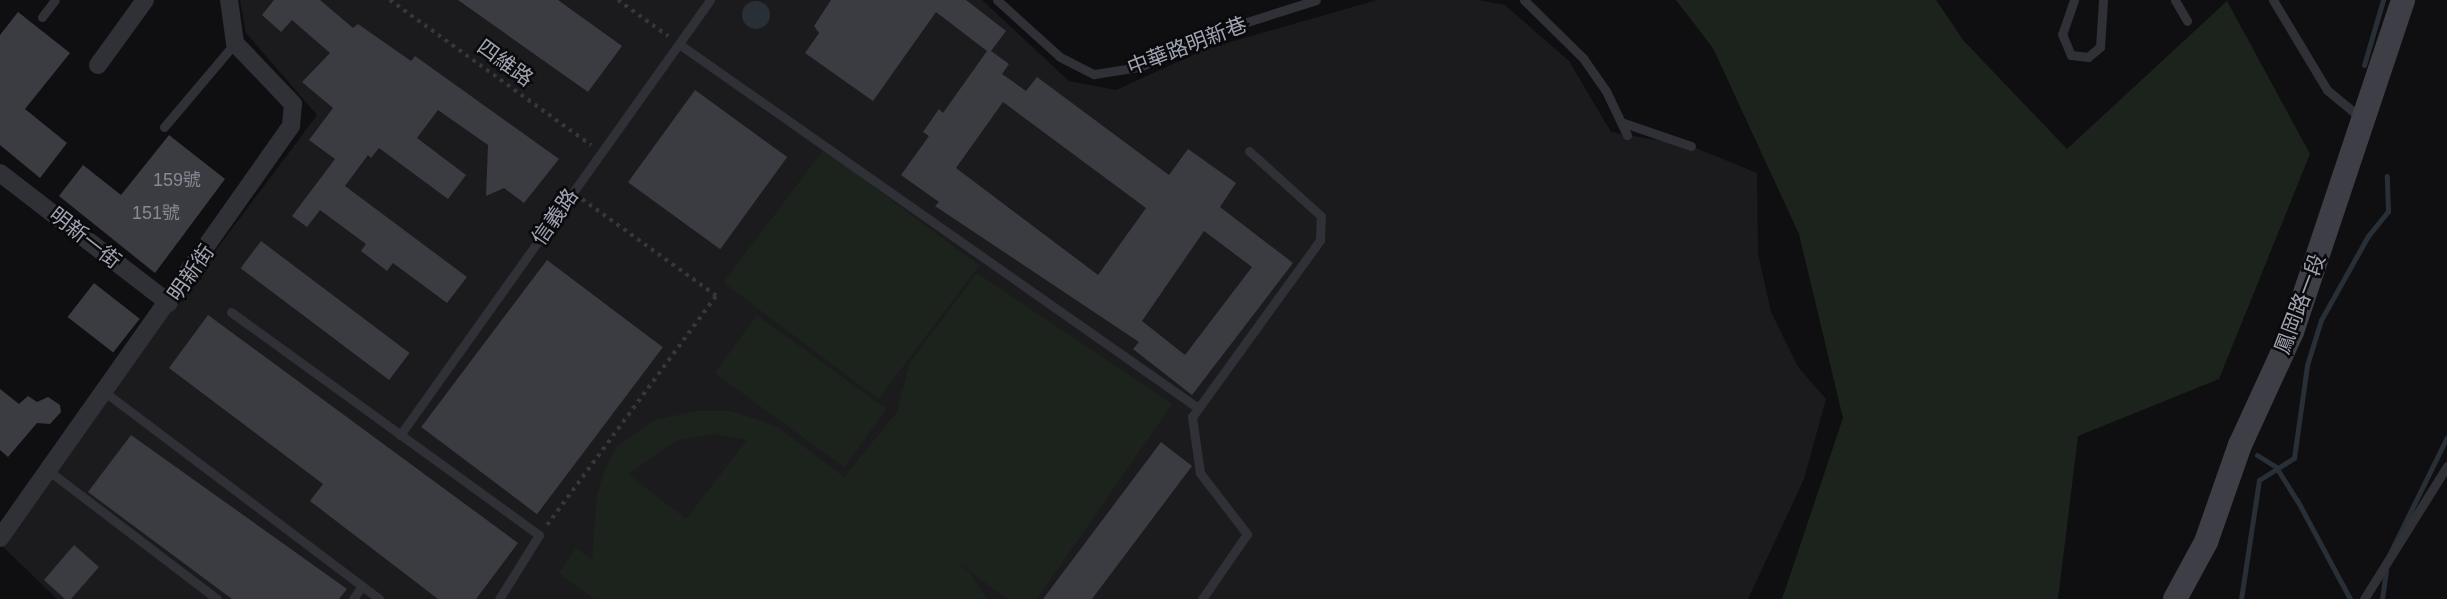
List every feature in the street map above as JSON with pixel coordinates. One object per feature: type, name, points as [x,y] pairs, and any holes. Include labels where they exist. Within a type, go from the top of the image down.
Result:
[{"type":"street","points":[[98,65],[145,0]]},
{"type":"street","points":[[229,0],[235,43]]},
{"type":"street","name":"鳳岡路一段","points":[[2175,599],[2206,542],[2240,444],[2292,331],[2365,121],[2403,0]]},
{"type":"street","name":"明新街","points":[[0,538],[106,393],[291,126],[293,104],[235,43]]},
{"type":"street","name":"明新一街","points":[[0,173],[169,303]]},
{"type":"lane","points":[[42,17],[54,0]]},
{"type":"lane","name":"信義路","points":[[400,435],[710,0]]},
{"type":"lane","name":"中華路明新巷","points":[[997,0],[1060,57],[1094,74],[1140,67],[1209,34],[1316,0]]},
{"type":"lane","points":[[1524,0],[1583,58],[1627,135]]},
{"type":"lane","points":[[2074,0],[2062,34],[2071,55],[2088,57],[2100,47],[2103,0]]},
{"type":"lane","points":[[2175,0],[2187,21]]},
{"type":"lane","points":[[2273,0],[2327,89],[2365,121]]},
{"type":"lane","points":[[163,127],[235,43]]},
{"type":"lane","points":[[679,44],[1198,408]]},
{"type":"lane","points":[[1620,122],[1690,146]]},
{"type":"lane","points":[[1202,599],[1247,534],[1200,473],[1192,417],[1320,240],[1321,216],[1248,151]]},
{"type":"lane","points":[[231,312],[539,535],[499,599]]},
{"type":"lane","points":[[106,393],[379,599]]},
{"type":"lane","points":[[2364,599],[2447,466]]},
{"type":"lane","points":[[48,471],[217,599]]},
{"type":"lane","points":[[352,599],[362,586]]},
{"type":"path","name":"四維路","points":[[390,0],[601,152]]},
{"type":"path","points":[[618,0],[679,44]]},
{"type":"path","points":[[539,535],[716,296],[572,193]]},
{"type":"shaded area","points":[[240,0],[982,0],[1069,81],[1116,90],[1206,49],[1377,0],[1478,0],[1505,5],[1569,61],[1611,132],[1691,146],[1757,173],[1758,253],[1771,312],[1798,367],[1826,399],[1804,479],[1748,599],[57,599],[0,544],[0,539],[317,115],[246,33]]},
{"type":"shaded area","points":[[1676,0],[1936,0],[1963,40],[2067,149],[2227,1],[2310,154],[2219,379],[2078,436],[2058,599],[1782,599],[1843,418],[1799,234],[1713,48]]},
{"type":"shaded area","points":[[756,1],[766,5],[770,15],[766,25],[756,29],[746,25],[742,15],[746,5]]},
{"type":"shaded area","points":[[824,149],[979,266],[878,399],[723,282]]},
{"type":"shaded area","points":[[977,273],[1172,404],[1037,599],[1007,599],[951,557],[969,572],[987,599],[594,599],[559,573],[576,548],[592,560],[597,496],[604,471],[616,447],[655,420],[697,411],[731,411],[776,426],[844,477],[897,412],[910,362]],"holes":[[[715,434],[747,440],[686,519],[628,474],[677,440]]]},
{"type":"shaded area","points":[[757,315],[886,409],[844,467],[715,373]]},
{"type":"building","points":[[274,0],[320,0],[353,28],[358,24],[411,61],[415,56],[559,159],[524,203],[504,188],[486,196],[488,145],[438,110],[417,138],[466,175],[448,199],[379,148],[371,158],[368,155],[345,186],[467,277],[447,303],[393,263],[387,271],[361,251],[366,244],[320,210],[307,227],[292,216],[335,159],[309,140],[333,108],[302,82],[330,53],[292,20],[281,32],[262,15]]},
{"type":"building","points":[[458,0],[558,0],[622,46],[588,92]]},
{"type":"building","points":[[831,0],[966,0],[1006,31],[991,51],[1009,64],[1002,74],[1026,91],[1037,77],[1169,175],[1188,149],[1236,183],[1220,207],[1293,263],[1192,395],[1133,349],[1139,342],[935,206],[939,202],[901,175],[929,136],[923,132],[939,109],[943,113],[987,51],[936,12],[873,101],[805,53],[819,33],[814,26]],"holes":[[[1003,102],[1146,208],[1098,275],[956,168]],[[1204,231],[1252,267],[1185,355],[1142,321]]]},
{"type":"building","points":[[18,12],[70,53],[25,109],[67,143],[40,178],[0,145],[0,35]]},
{"type":"building","points":[[695,90],[787,157],[720,249],[628,182]]},
{"type":"building","points":[[169,135],[225,179],[155,273],[59,196],[83,165],[121,195]]},
{"type":"building","points":[[261,241],[410,353],[389,380],[241,268]]},
{"type":"building","points":[[547,260],[663,347],[537,514],[421,427]]},
{"type":"building","points":[[94,283],[140,319],[113,353],[68,317]]},
{"type":"building","points":[[208,315],[518,543],[476,599],[438,599],[310,501],[323,484],[169,368]]},
{"type":"building","points":[[0,389],[19,404],[28,396],[37,402],[48,397],[60,405],[61,412],[50,424],[37,423],[8,457],[0,450]]},
{"type":"building","points":[[131,435],[347,589],[339,599],[232,599],[88,492]]},
{"type":"building","points":[[1161,442],[1192,466],[1092,599],[1043,599]]},
{"type":"building","points":[[74,545],[99,567],[71,599],[65,599],[44,580]]},
{"type":"waterway","points":[[2364,65],[2383,0]]},
{"type":"waterway","points":[[2241,599],[2259,480],[2294,458],[2307,365],[2321,320],[2368,236],[2388,211],[2387,176]]},
{"type":"waterway","points":[[2390,553],[2447,437]]},
{"type":"waterway","points":[[2257,455],[2276,467],[2297,500],[2350,599]]},
{"type":"waterway","points":[[2382,599],[2386,570]]}]
